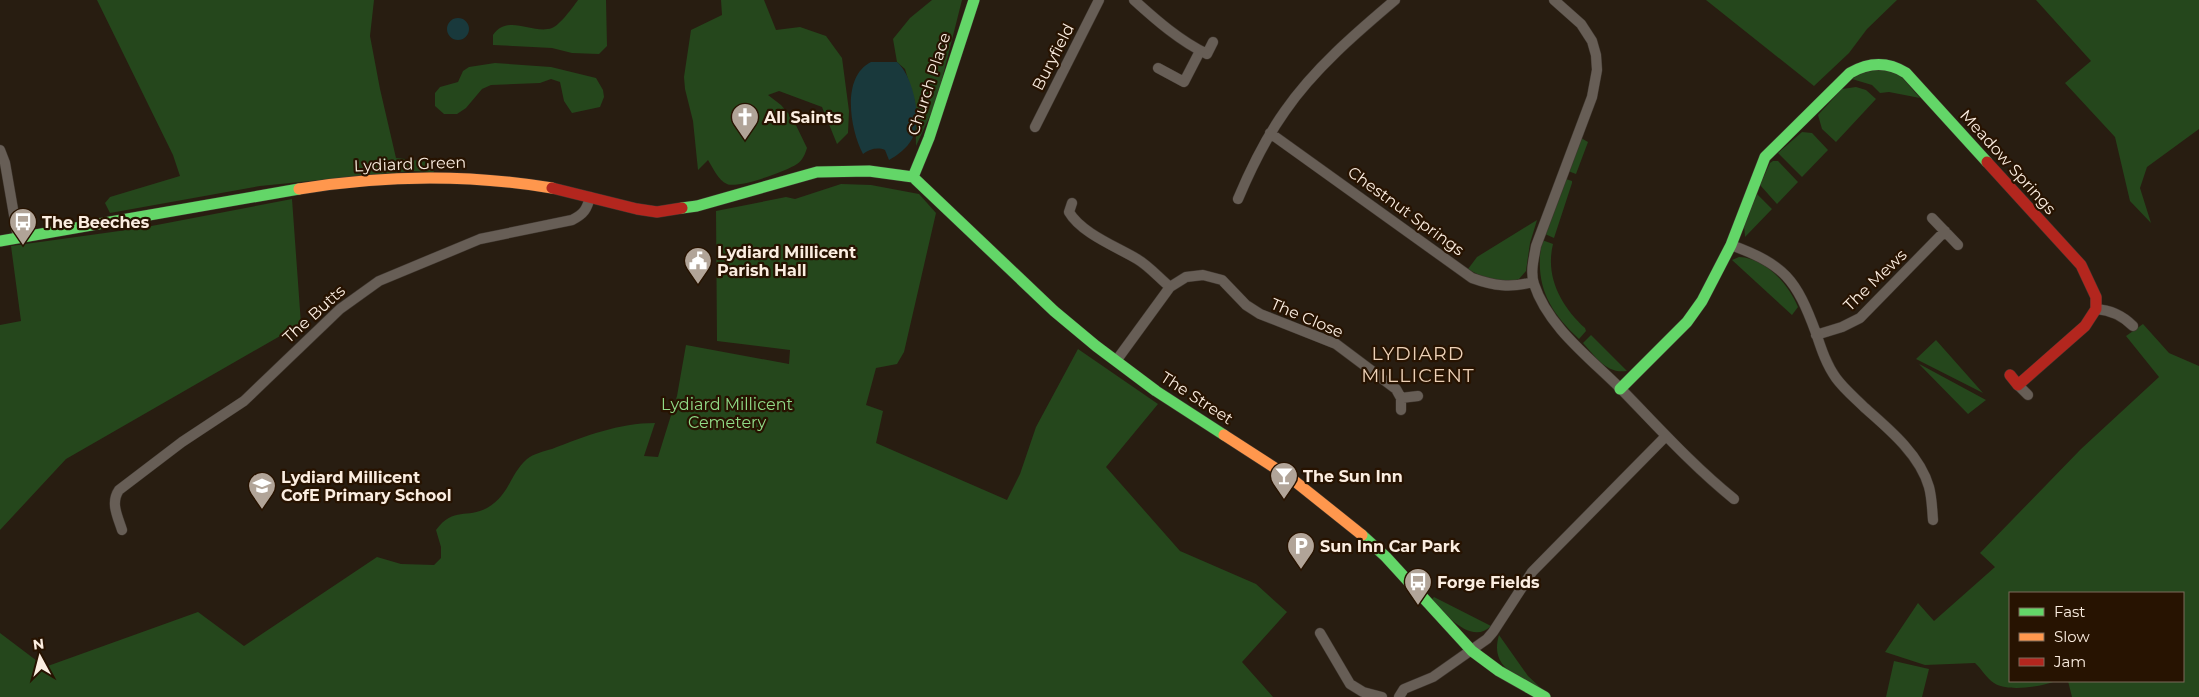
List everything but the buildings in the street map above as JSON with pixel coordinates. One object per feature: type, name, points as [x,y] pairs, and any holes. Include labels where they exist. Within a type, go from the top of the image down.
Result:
[{"type":"street","name":"Church Place","points":[[913,177],[929,138],[974,0]]},
{"type":"street","name":"Buryfield","points":[[1035,127],[1099,0]]},
{"type":"street","points":[[1134,0],[1162,25],[1200,51],[1207,54],[1213,42]]},
{"type":"street","points":[[1238,199],[1254,162],[1270,133],[1289,105],[1319,71],[1395,0]]},
{"type":"street","points":[[1554,0],[1582,24],[1592,41],[1596,55],[1597,70],[1592,98],[1536,246],[1533,282],[1552,317],[1568,337],[1666,436],[1734,499]]},
{"type":"street","points":[[1158,68],[1184,82],[1200,51]]},
{"type":"street","name":"Meadow Springs","points":[[1731,245],[1765,157],[1846,77],[1860,68],[1870,65],[1893,66],[1909,76],[2081,265],[2094,291],[2096,309]]},
{"type":"street","name":"Chestnut Springs","points":[[1270,133],[1472,278],[1512,287],[1533,282]]},
{"type":"street","points":[[0,150],[5,162],[18,238]]},
{"type":"street","name":"Lydiard Green","points":[[0,241],[324,185],[391,178],[444,177],[493,180],[573,192],[637,209],[665,212],[746,193],[817,172],[869,170],[913,177]]},
{"type":"street","name":"The Street","points":[[913,177],[1054,310],[1156,391],[1292,479],[1357,530],[1402,574],[1472,651],[1498,671],[1545,697]]},
{"type":"street","name":"The Butts","points":[[122,530],[114,504],[119,490],[182,442],[244,401],[340,309],[360,294],[396,273],[480,239],[572,220],[582,216],[590,197]]},
{"type":"street","points":[[1072,203],[1069,212],[1077,223],[1114,248],[1144,264],[1170,287]]},
{"type":"street","points":[[1932,218],[1958,245]]},
{"type":"street","name":"The Mews","points":[[1816,335],[1842,327],[1860,318],[1945,231]]},
{"type":"street","points":[[1620,389],[1695,312],[1711,286],[1731,245],[1768,260],[1787,277],[1799,293],[1828,365],[1836,379],[1894,434],[1916,462],[1929,486],[1933,520]]},
{"type":"street","name":"The Close","points":[[1116,361],[1170,287],[1179,280],[1194,275],[1216,277],[1226,284],[1246,305],[1260,314],[1316,335],[1344,349],[1392,385],[1401,398]]},
{"type":"street","points":[[2018,385],[2087,323],[2096,309],[2114,313],[2125,318],[2132,326]]},
{"type":"street","points":[[2010,375],[2028,394]]},
{"type":"street","points":[[1401,410],[1401,398],[1418,396]]},
{"type":"street","points":[[1398,697],[1404,689],[1434,677],[1472,651],[1493,632],[1532,572],[1666,436]]},
{"type":"street","points":[[1320,633],[1350,684],[1363,692],[1382,697]]},
{"type":"green space","points":[[97,0],[374,0],[370,36],[396,158],[430,162],[434,172],[411,171],[260,186],[110,213],[105,203],[110,197],[180,176],[173,155]]},
{"type":"green space","points":[[578,0],[606,0],[607,46],[599,54],[572,53],[552,48],[493,45],[493,35],[499,29],[506,26],[513,25],[537,29],[552,28],[562,20]]},
{"type":"green space","points":[[721,0],[764,0],[776,30],[800,27],[826,36],[842,58],[849,111],[848,133],[837,144],[822,107],[779,91],[768,95],[781,105],[793,119],[807,148],[802,159],[792,167],[751,182],[733,185],[721,180],[708,160],[698,170],[693,121],[684,77],[691,30],[722,15]]},
{"type":"green space","points":[[932,0],[962,0],[936,103],[916,146],[915,102],[905,69],[897,62],[893,39],[910,18]]},
{"type":"green space","points":[[1706,0],[1897,0],[1867,29],[1849,53],[1814,86]]},
{"type":"green space","points":[[2036,0],[2199,0],[2199,129],[2147,167],[2140,188],[2151,223],[2130,201],[2115,137],[2065,83],[2091,61]]},
{"type":"green space","points":[[495,63],[551,67],[596,78],[603,90],[604,97],[600,107],[572,113],[564,101],[560,82],[551,79],[540,83],[491,85],[482,89],[466,108],[457,114],[444,114],[435,106],[435,93],[440,87],[458,82],[463,71],[469,67]]},
{"type":"green space","points":[[1881,69],[1900,75],[1920,98],[1889,92],[1880,93],[1872,85],[1852,79],[1858,74]]},
{"type":"green space","points":[[1856,87],[1866,90],[1876,99],[1836,142],[1822,129],[1818,115],[1842,89]]},
{"type":"green space","points":[[1802,132],[1812,133],[1828,150],[1802,177],[1778,153]]},
{"type":"green space","points":[[1581,138],[1588,142],[1576,174],[1568,171]]},
{"type":"green space","points":[[1778,161],[1798,182],[1777,204],[1760,185],[1770,163]]},
{"type":"green space","points":[[1566,179],[1572,181],[1572,183],[1554,238],[1545,234]]},
{"type":"green space","name":"Lydiard Millicent Cemetery","points":[[841,184],[871,185],[919,194],[936,213],[904,352],[897,364],[876,368],[866,405],[883,411],[876,443],[1007,500],[1020,474],[1036,427],[1078,349],[1158,404],[1106,467],[1180,551],[1256,584],[1287,612],[1242,662],[1273,697],[0,697],[0,633],[45,667],[198,612],[244,646],[377,557],[401,564],[434,565],[441,558],[441,547],[436,530],[455,515],[480,511],[495,503],[521,465],[535,454],[602,431],[628,425],[655,423],[644,456],[658,457],[677,396],[686,345],[789,364],[790,350],[717,341],[716,211],[786,197],[795,199]]},
{"type":"green space","points":[[1757,194],[1772,209],[1745,237],[1744,225]]},
{"type":"green space","points":[[292,199],[301,324],[66,459],[0,530],[0,325],[21,321],[11,246],[141,228]]},
{"type":"green space","points":[[1537,220],[1530,243],[1526,271],[1519,279],[1506,282],[1499,281],[1486,278],[1468,269],[1477,257]]},
{"type":"green space","points":[[1542,240],[1553,244],[1551,268],[1557,290],[1569,310],[1585,328],[1586,331],[1579,339],[1559,317],[1546,295],[1540,270]]},
{"type":"green space","points":[[1739,257],[1749,258],[1767,267],[1782,281],[1798,307],[1792,315],[1732,260]]},
{"type":"green space","points":[[2143,324],[2169,353],[2199,366],[2199,697],[2072,697],[2068,682],[2184,682],[2184,592],[2009,592],[2009,682],[2052,682],[2042,685],[2025,688],[2000,686],[1991,681],[1975,663],[1925,665],[1885,652],[1918,603],[1934,621],[1995,567],[1980,553],[2081,449],[2159,377],[2126,336]]},
{"type":"green space","points":[[1591,335],[1627,371],[1613,370],[1597,359],[1583,343]]},
{"type":"green space","points":[[1936,340],[1983,393],[1916,359]]},
{"type":"green space","points":[[1919,364],[1923,366],[1986,400],[1968,414]]},
{"type":"green space","points":[[1434,597],[1491,626],[1483,631],[1467,630],[1451,619],[1431,600]]},
{"type":"green space","points":[[1499,635],[1528,676],[1543,690],[1508,670],[1502,664],[1498,656],[1497,647]]},
{"type":"green space","points":[[1894,661],[1929,669],[1922,697],[1886,697]]},
{"type":"water","points":[[458,18],[468,25],[469,29],[462,39],[458,40],[448,33],[447,29],[454,19]]},
{"type":"water","points":[[871,62],[897,62],[908,77],[915,99],[917,121],[912,139],[902,151],[889,160],[885,150],[882,149],[874,149],[863,154],[858,143],[852,118],[852,91],[855,79],[862,69]]},
{"type":"traffic: fast","points":[[913,177],[929,138],[974,0]]},
{"type":"traffic: fast","points":[[1620,389],[1687,322],[1702,301],[1731,245],[1765,157],[1850,73],[1857,69],[1878,64],[1892,66],[1906,73],[1987,162]]},
{"type":"traffic: fast","points":[[682,208],[697,206],[817,172],[869,171],[913,177],[1054,311],[1096,346],[1156,391],[1224,435]]},
{"type":"traffic: fast","points":[[0,241],[299,189]]},
{"type":"traffic: fast","points":[[1362,535],[1386,557],[1472,651],[1499,671],[1545,697]]},
{"type":"traffic: slow","points":[[299,189],[362,181],[425,178],[489,180],[552,188]]},
{"type":"traffic: slow","points":[[1224,435],[1292,479],[1362,535]]},
{"type":"traffic: jam","points":[[1987,162],[2081,265],[2096,297],[2096,309],[2085,326],[2018,385],[2010,375]]},
{"type":"traffic: jam","points":[[552,188],[637,209],[657,212],[682,208]]},
{"type":"place","name":"All Saints","points":[[745,141]]},
{"type":"place","name":"The Beeches","points":[[23,246]]},
{"type":"place","name":"Lydiard Millicent Parish Hall","points":[[698,285]]},
{"type":"place","name":"The Sun Inn","points":[[1284,500]]},
{"type":"place","name":"Lydiard Millicent CofE Primary School","points":[[262,510]]},
{"type":"place","name":"Sun Inn Car Park","points":[[1301,570]]},
{"type":"place","name":"Forge Fields","points":[[1418,606]]},
{"type":"district","name":"LYDIARD MILLICENT","points":[[1418,364]]}]
